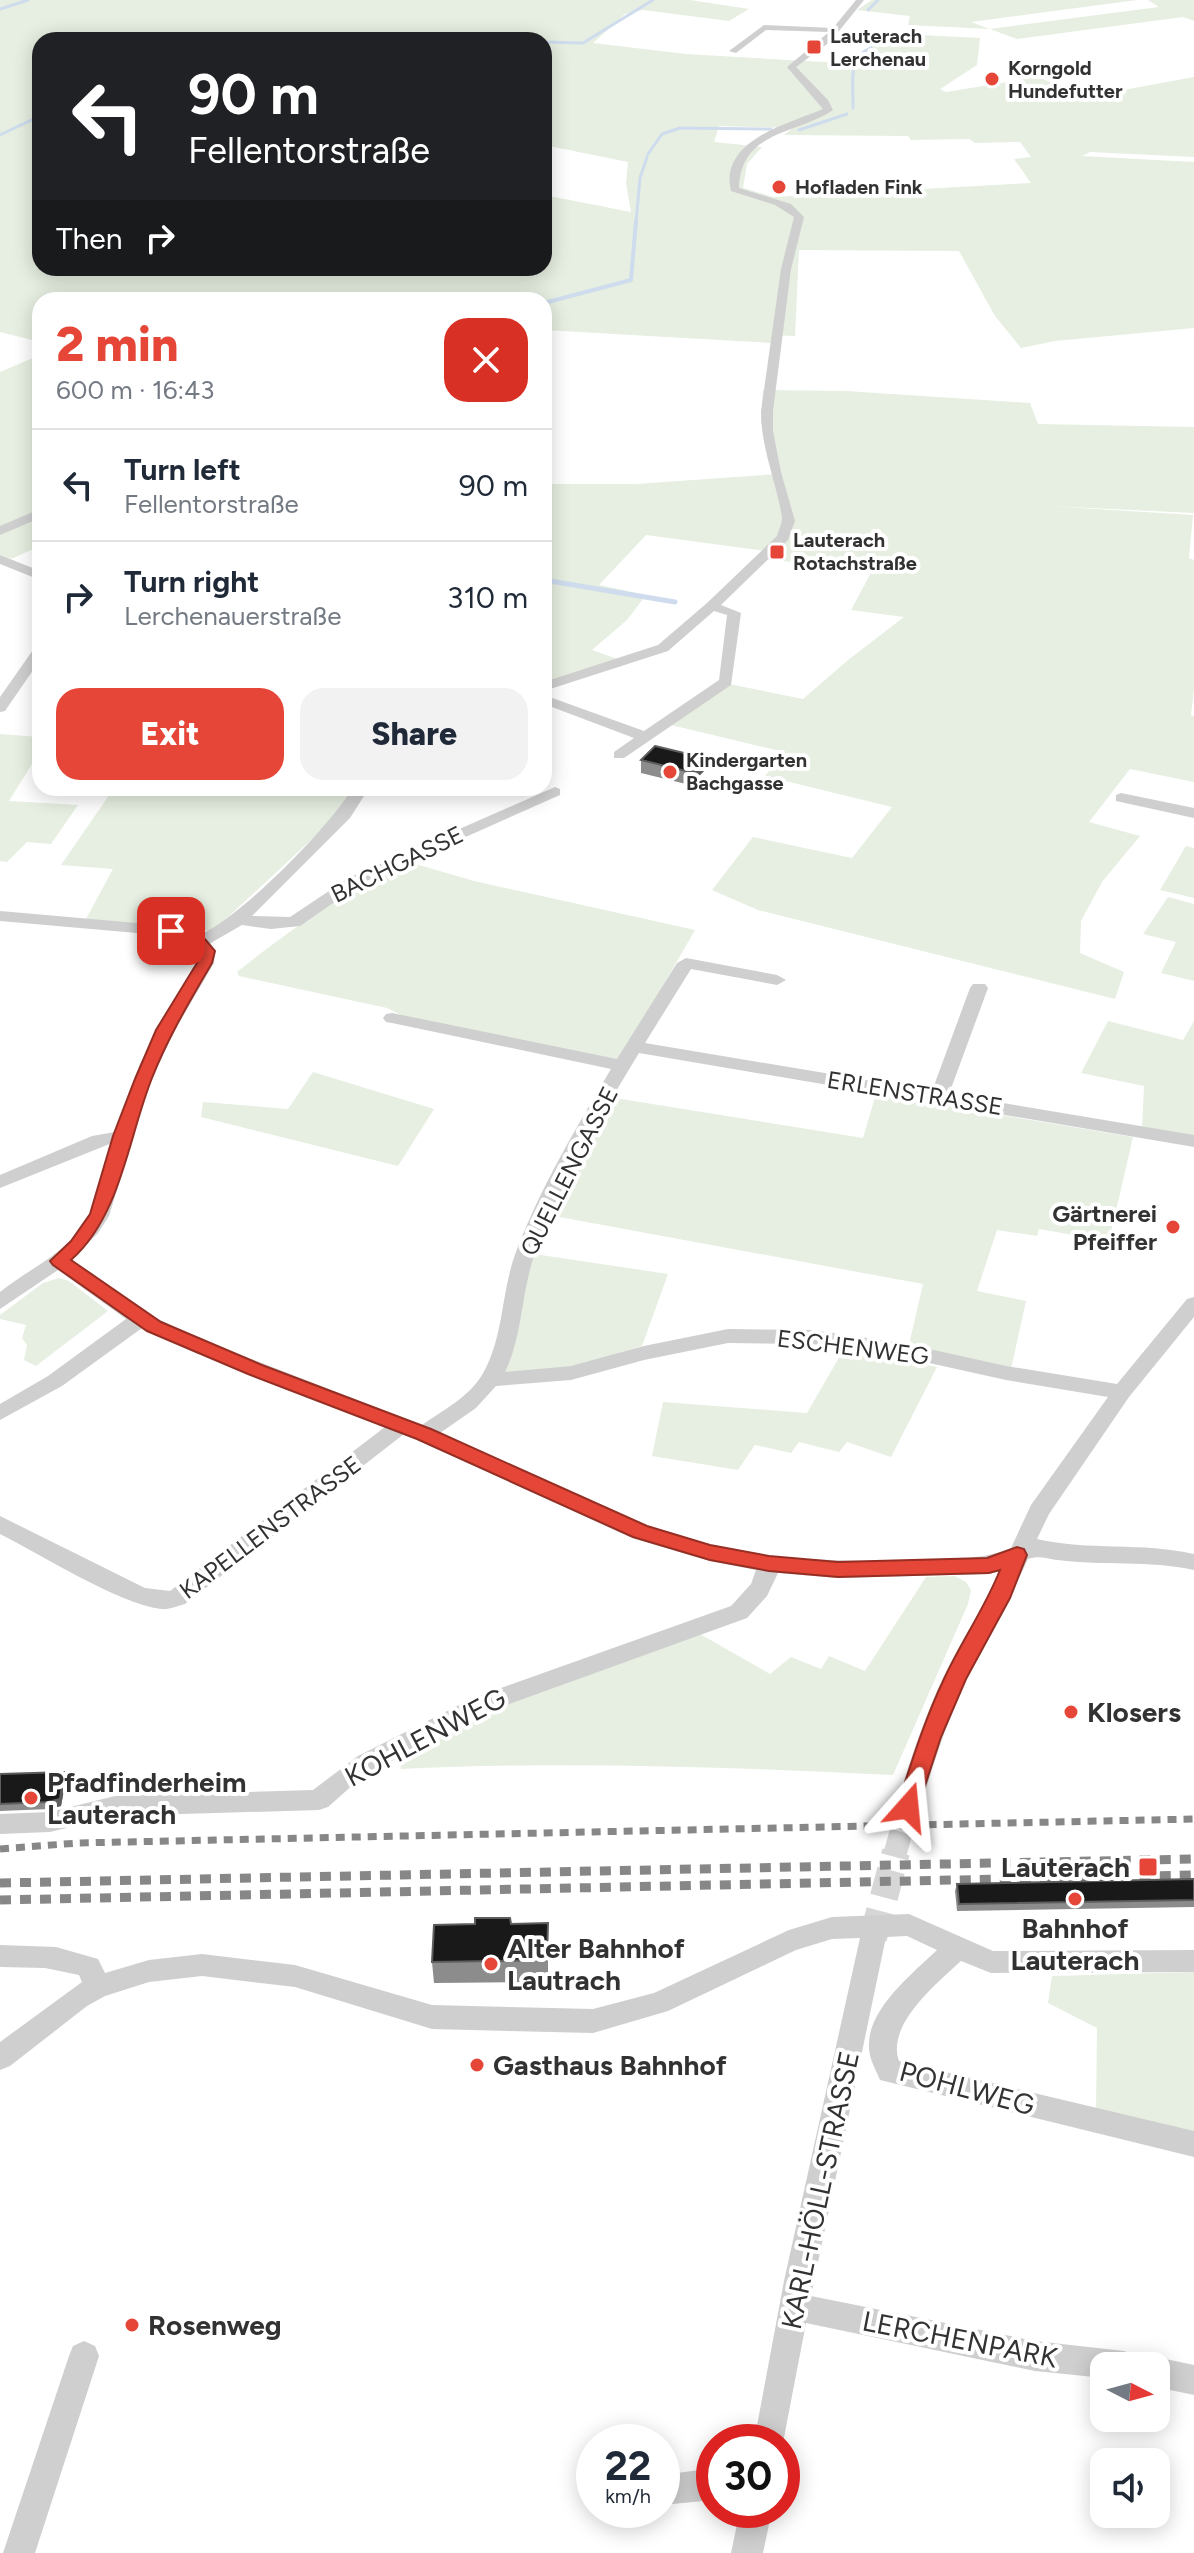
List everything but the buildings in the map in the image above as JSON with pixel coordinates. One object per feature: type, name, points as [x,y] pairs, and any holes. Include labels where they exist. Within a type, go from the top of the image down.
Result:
[{"type":"street","points":[[552,685],[663,648],[712,606],[783,537],[789,521],[775,472],[767,431],[767,411],[786,269],[798,213],[788,206],[752,198],[734,189],[737,164],[762,140],[828,110],[825,102],[791,67],[828,39],[832,30],[860,0]]},
{"type":"street","points":[[733,51],[764,27],[832,30]]},
{"type":"street","points":[[0,531],[32,517]]},
{"type":"street","points":[[0,559],[32,573]]},
{"type":"street","points":[[619,755],[726,682],[734,613],[712,606]]},
{"type":"street","points":[[0,708],[32,662]]},
{"type":"street","points":[[552,702],[645,737]]},
{"type":"street","points":[[200,942],[227,929],[239,919],[344,815],[356,796]]},
{"type":"street","name":"BACHGASSE","points":[[239,919],[271,924],[294,922],[356,880],[546,796]]},
{"type":"street","points":[[1121,798],[1194,813]]},
{"type":"street","points":[[0,916],[171,931],[200,942],[207,951],[205,963],[164,1030],[122,1136],[99,1215],[77,1245],[59,1261],[0,1302]]},
{"type":"street","name":"QUELLENGASSE","points":[[424,1434],[479,1392],[489,1380],[499,1359],[527,1249],[568,1164],[686,963],[777,980]]},
{"type":"street","points":[[939,1096],[979,988]]},
{"type":"street","name":"QUELLENGASSE","points":[[392,1018],[623,1066]]},
{"type":"street","name":"ERLENSTRASSE","points":[[635,1047],[1194,1141]]},
{"type":"street","points":[[0,1182],[99,1140],[122,1136]]},
{"type":"street","points":[[59,1261],[140,1319],[226,1358],[424,1434],[640,1532],[710,1553],[769,1564],[838,1570],[989,1566],[1036,1547],[1057,1552],[1162,1555],[1194,1562]]},
{"type":"street","points":[[908,1807],[930,1737],[955,1678],[995,1606],[1039,1511],[1122,1392],[1194,1304]]},
{"type":"street","points":[[0,1413],[55,1381],[140,1319]]},
{"type":"street","name":"ESCHENWEG","points":[[489,1380],[571,1373],[644,1353],[728,1336],[812,1337],[902,1350],[1006,1373],[1122,1392]]},
{"type":"street","name":"KAPELLENSTRASSE","points":[[0,1525],[139,1595],[164,1601],[177,1598],[402,1425]]},
{"type":"street","name":"KOHLENWEG","points":[[0,1824],[50,1822],[115,1806],[319,1800],[342,1778],[439,1723],[513,1690],[739,1612],[753,1600],[765,1580],[769,1564]]},
{"type":"street","points":[[0,2058],[97,1987],[149,1971],[202,1965],[295,1976],[432,2017],[593,2021],[659,2003],[789,1941],[832,1928],[909,1925],[991,1962],[1194,1961]]},
{"type":"street","name":"KARL-HÖLL-STRASSE","points":[[773,2424],[873,1938]]},
{"type":"street","name":"POHLWEG","points":[[959,1946],[895,2008],[884,2036],[884,2060],[890,2071],[1194,2144]]},
{"type":"street","points":[[0,1956],[52,1956],[74,1960],[89,1967],[97,1987]]},
{"type":"street","name":"LERCHENPARK","points":[[796,2307],[1035,2356],[1090,2362]]},
{"type":"street","points":[[19,2553],[84,2356]]},
{"type":"street","points":[[1170,2375],[1194,2380]]},
{"type":"street","points":[[747,2553],[752,2528]]},
{"type":"shaded area","points":[[0,0],[690,0],[749,9],[729,21],[643,10],[625,14],[593,43],[686,54],[859,64],[882,33],[980,38],[977,65],[940,89],[946,92],[1038,77],[1085,97],[1194,77],[1194,157],[1090,152],[1082,156],[1194,162],[1194,328],[1055,341],[1021,348],[995,316],[959,251],[799,250],[795,336],[773,335],[772,343],[552,330],[552,292],[32,292],[32,340],[0,332]],"holes":[[[719,126],[793,128],[784,135],[908,136],[911,140],[1020,142],[1031,157],[1014,159],[1031,183],[773,197],[743,188],[747,164],[762,147],[714,142]]]},
{"type":"shaded area","points":[[872,0],[1137,0],[971,22],[990,29],[908,25],[910,16],[857,10]]},
{"type":"shaded area","points":[[1148,0],[1194,0],[1194,21],[1183,17],[1017,39],[990,29],[1159,7]]},
{"type":"shaded area","points":[[32,358],[32,514],[0,528],[0,372]]},
{"type":"shaded area","points":[[763,390],[846,391],[1030,403],[1038,424],[1194,427],[1194,513],[1048,506],[1193,515],[1189,558],[1194,560],[1194,688],[1191,715],[1194,716],[1194,782],[1130,769],[1089,822],[1140,836],[1102,882],[1081,921],[1080,953],[1124,972],[1115,999],[758,910],[712,890],[753,837],[852,858],[892,807],[765,776],[784,752],[671,725],[729,684],[803,699],[904,617],[851,610],[872,571],[764,559],[765,551],[646,535],[599,585],[646,595],[627,620],[592,650],[620,660],[552,682],[552,484],[636,484],[777,474],[772,440],[761,423]]},
{"type":"shaded area","points":[[32,519],[32,550],[11,559],[0,555],[0,534]]},
{"type":"shaded area","points":[[0,734],[32,736],[32,764],[9,801],[78,805],[51,844],[27,842],[7,862],[0,861]]},
{"type":"shaded area","points":[[108,796],[351,796],[341,812],[213,931],[86,919],[113,869],[61,865]]},
{"type":"shaded area","points":[[1186,846],[1194,848],[1194,898],[1160,890]]},
{"type":"shaded area","points":[[400,864],[419,865],[474,881],[695,930],[626,1050],[617,1059],[409,1019],[387,1008],[239,976],[237,972],[296,928]]},
{"type":"shaded area","points":[[1168,897],[1194,904],[1194,981],[1161,973],[1176,942],[1143,934]]},
{"type":"shaded area","points":[[1108,1021],[1183,1040],[1194,1021],[1194,1139],[1142,1130],[1144,1086],[1081,1073]]},
{"type":"shaded area","points":[[313,1072],[434,1109],[398,1166],[201,1117],[203,1102],[288,1109]]},
{"type":"shaded area","points":[[876,1094],[1133,1137],[1109,1241],[1039,1229],[1037,1236],[997,1230],[977,1291],[1026,1301],[1011,1369],[908,1349],[923,1284],[554,1216],[615,1098],[863,1138]]},
{"type":"shaded area","points":[[534,1254],[668,1274],[642,1346],[574,1367],[501,1374]]},
{"type":"shaded area","points":[[59,1278],[69,1281],[108,1311],[36,1366],[24,1360],[27,1345],[22,1338],[26,1325],[0,1319],[0,1315],[43,1283]]},
{"type":"shaded area","points":[[844,1349],[937,1367],[891,1457],[847,1442],[839,1452],[799,1442],[791,1453],[755,1445],[738,1470],[652,1456],[663,1402],[807,1413]]},
{"type":"shaded area","points":[[955,1576],[966,1582],[971,1590],[968,1604],[893,1775],[647,1766],[524,1765],[401,1769],[398,1755],[514,1696],[700,1634],[770,1674],[791,1657],[821,1669],[829,1656],[865,1671],[926,1577]]},
{"type":"shaded area","points":[[1194,1972],[1194,2140],[1096,2115],[1097,2028],[1048,2003],[1052,1976]]},
{"type":"waterway","points":[[0,9],[28,0]]},
{"type":"waterway","points":[[552,42],[583,43],[653,0]]},
{"type":"waterway","name":"Lauterach","points":[[868,10],[878,0]]},
{"type":"waterway","name":"Lauterach","points":[[853,108],[855,65],[863,52],[871,48],[870,32]]},
{"type":"waterway","name":"Lauterach","points":[[799,130],[847,114]]},
{"type":"waterway","points":[[0,135],[32,120]]},
{"type":"waterway","points":[[648,154],[662,134],[680,128],[771,129]]},
{"type":"waterway","points":[[636,223],[640,178],[647,157]]},
{"type":"waterway","points":[[552,301],[631,280],[636,221]]},
{"type":"waterway","points":[[552,581],[675,602]]},
{"type":"tunnel","points":[[895,1854],[908,1807]]},
{"type":"tunnel","points":[[873,1938],[896,1852]]},
{"type":"railway","points":[[0,1849],[78,1843],[1194,1819]]},
{"type":"railway","points":[[0,1883],[1194,1859]]},
{"type":"railway","points":[[0,1900],[1194,1875]]},
{"type":"place","name":"Lauterach Lerchenau","points":[[814,47]]},
{"type":"place","name":"Korngold Hundefutter","points":[[992,79]]},
{"type":"place","name":"Hofladen Fink","points":[[779,187]]},
{"type":"place","name":"Lauterach Rotachstraße","points":[[777,552]]},
{"type":"place","name":"Kindergarten Bachgasse","points":[[670,772]]},
{"type":"place","name":"Gärtnerei Pfeiffer","points":[[1173,1227]]},
{"type":"place","name":"Klosers","points":[[1071,1712]]},
{"type":"place","name":"Pfadfinderheim Lauterach","points":[[31,1798]]},
{"type":"place","name":"Lauterach","points":[[1148,1867]]},
{"type":"place","name":"Bahnhof Lauterach","points":[[1075,1899]]},
{"type":"place","name":"Alter Bahnhof Lautrach","points":[[491,1964]]},
{"type":"place","name":"Gasthaus Bahnhof","points":[[477,2065]]},
{"type":"place","name":"Rosenweg","points":[[132,2325]]},
{"type":"route","points":[[171,931],[191,936],[200,942],[207,951],[205,963],[164,1030],[143,1079],[122,1136],[99,1215],[77,1245],[59,1261],[154,1327],[255,1370],[424,1434],[640,1532],[710,1553],[769,1564],[838,1570],[989,1566],[1017,1555],[991,1615],[955,1678],[930,1737],[908,1807]]}]
